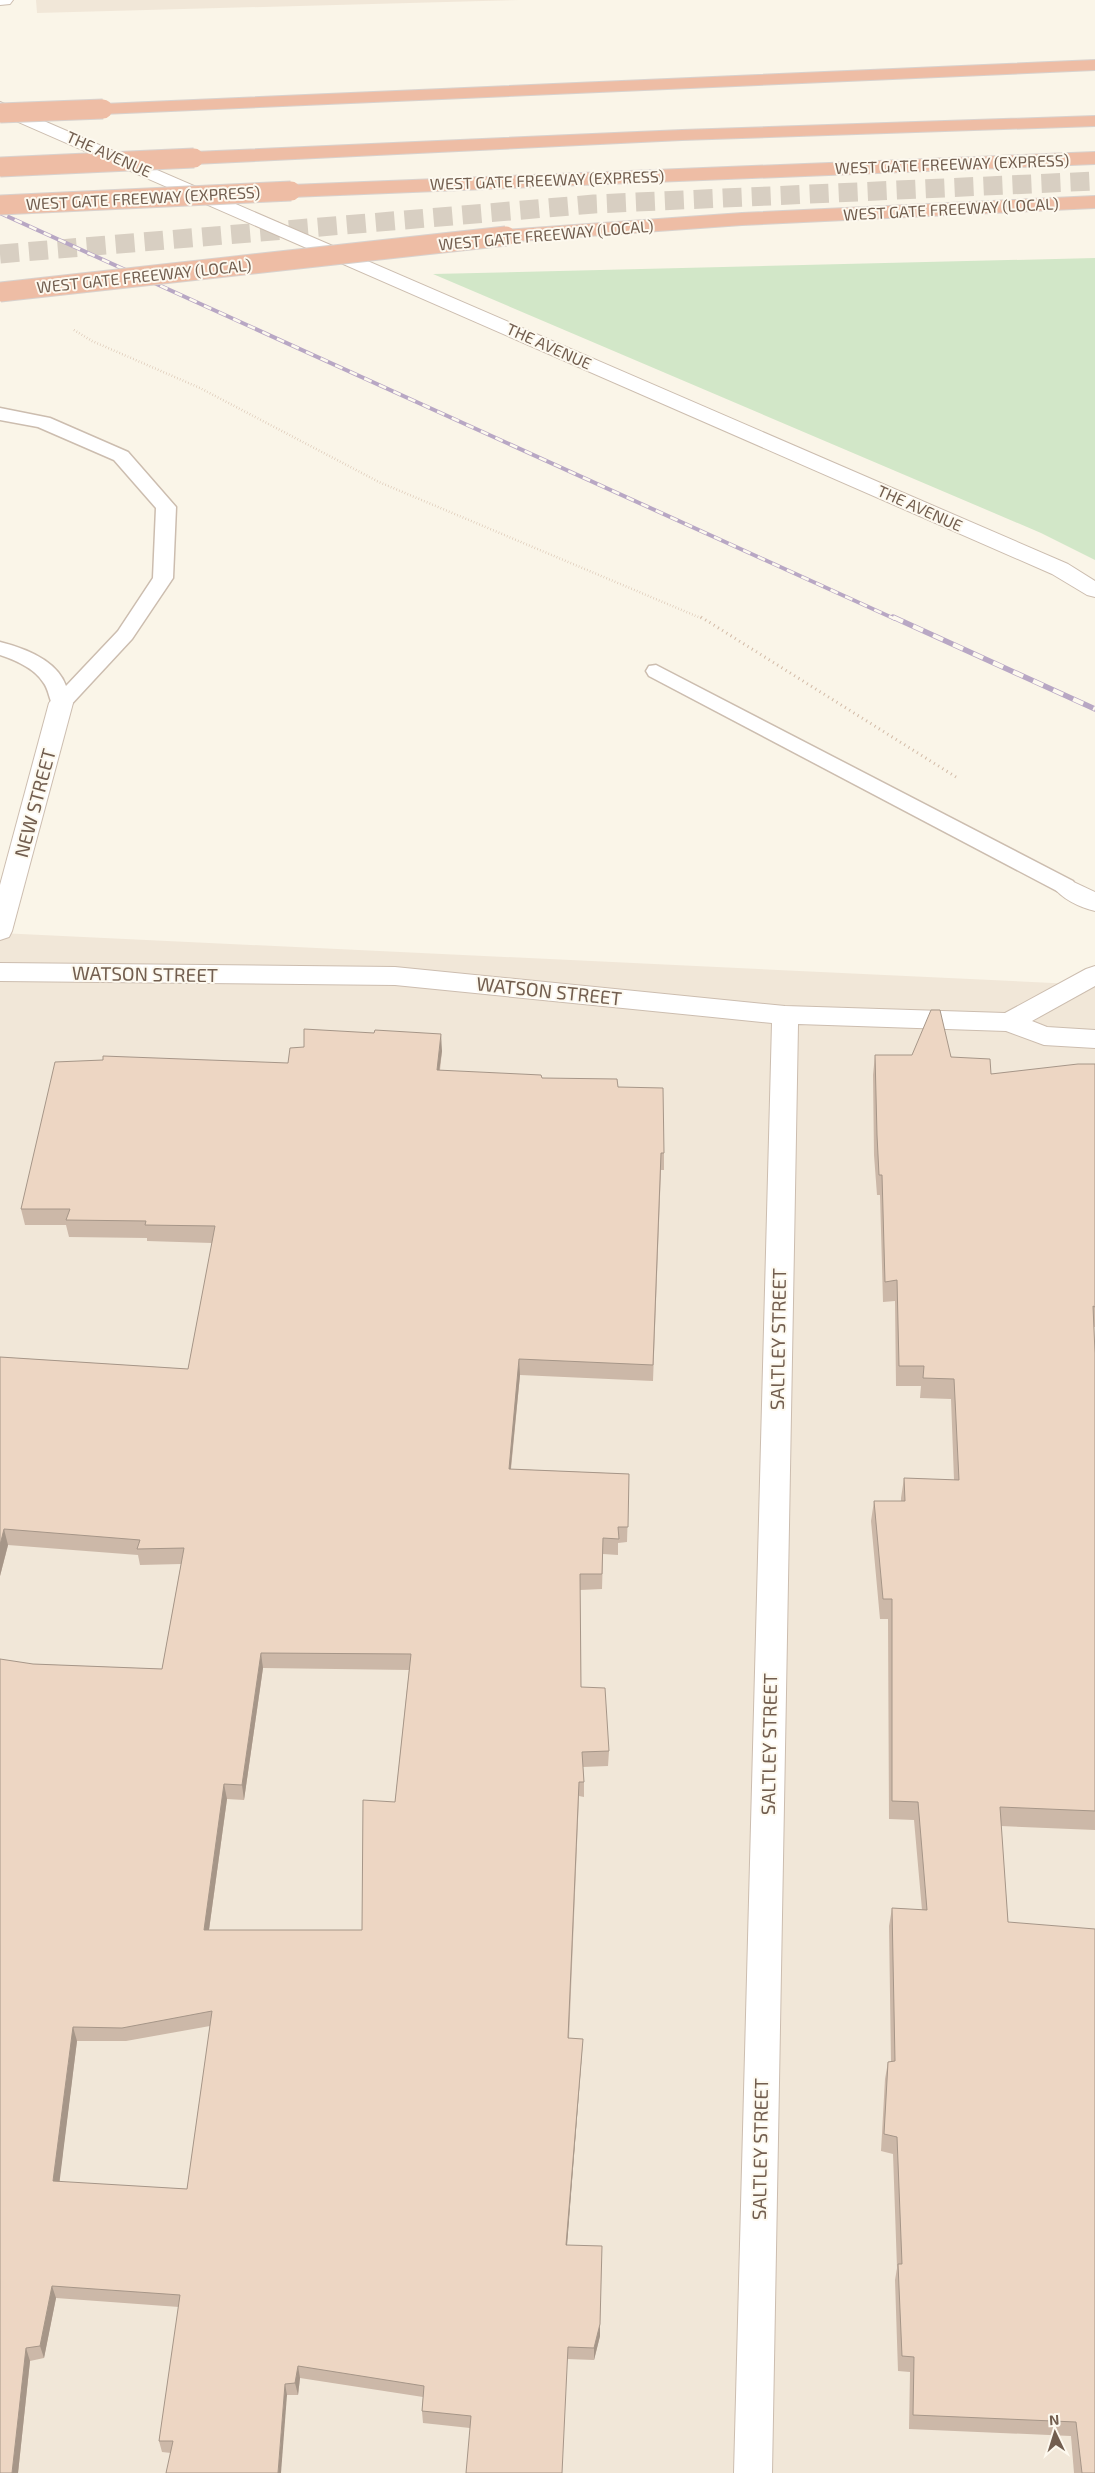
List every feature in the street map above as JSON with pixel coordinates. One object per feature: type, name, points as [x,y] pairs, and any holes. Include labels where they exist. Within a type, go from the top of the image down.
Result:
[{"type":"highway","points":[[0,113],[1094,65]]},
{"type":"highway","name":"WEST GATE FREEWAY (EXPRESS)","points":[[0,167],[682,135],[1095,121]]},
{"type":"highway","name":"WEST GATE FREEWAY (EXPRESS)","points":[[0,205],[291,191],[1095,158]]},
{"type":"highway","name":"WEST GATE FREEWAY (LOCAL)","points":[[0,292],[506,236],[742,219],[1095,202]]},
{"type":"street","name":"THE AVENUE","points":[[0,107],[1060,569],[1095,590]]},
{"type":"street","name":"NEW STREET","points":[[0,931],[61,703]]},
{"type":"street","points":[[1065,886],[1095,903]]},
{"type":"street","name":"WATSON STREET","points":[[0,972],[395,976],[785,1014],[1009,1022],[1044,1036],[1095,1039]]},
{"type":"street","points":[[1009,1022],[1095,975]]},
{"type":"street","name":"SALTLEY STREET","points":[[753,2473],[785,1014]]},
{"type":"lane","points":[[0,414],[44,422],[121,456],[166,507],[163,578],[125,635],[61,703],[53,679],[25,656],[0,648]]},
{"type":"lane","points":[[656,671],[1065,886]]},
{"type":"path","points":[[67,327],[92,341],[200,388],[379,482],[696,616],[960,779]]},
{"type":"shaded area","points":[[36,0],[520,0],[37,13]]},
{"type":"shaded area","points":[[0,933],[1095,985],[1095,2473],[0,2473]]},
{"type":"green space","points":[[1095,258],[1095,560],[1041,533],[433,274]]},
{"type":"building","points":[[931,1010],[940,1010],[951,1057],[990,1059],[991,1074],[1078,1064],[1095,1064],[1095,1307],[1093,1306],[1095,1353],[1095,1811],[1000,1807],[1008,1922],[1095,1929],[1095,2473],[1082,2473],[1076,2422],[913,2415],[914,2357],[902,2356],[898,2264],[902,2264],[897,2137],[884,2134],[888,2062],[895,2061],[892,1908],[927,1910],[918,1802],[892,1801],[892,1599],[883,1599],[874,1501],[905,1501],[904,1478],[959,1480],[954,1379],[923,1378],[924,1366],[899,1366],[897,1280],[885,1282],[882,1175],[879,1175],[875,1055],[912,1055]]},
{"type":"building","points":[[304,1029],[374,1033],[375,1030],[441,1034],[437,1070],[541,1075],[542,1078],[617,1079],[618,1087],[663,1088],[664,1153],[661,1153],[653,1365],[519,1359],[509,1469],[629,1474],[628,1527],[618,1527],[619,1539],[603,1538],[602,1574],[580,1574],[581,1687],[605,1688],[609,1751],[582,1752],[584,1782],[579,1782],[568,2038],[583,2039],[566,2245],[602,2246],[600,2324],[594,2348],[568,2347],[562,2473],[466,2473],[471,2416],[422,2411],[424,2386],[298,2366],[295,2383],[285,2384],[278,2473],[166,2473],[173,2441],[159,2441],[180,2295],[52,2286],[40,2346],[26,2348],[12,2473],[0,2473],[0,1659],[33,1664],[162,1669],[184,1548],[137,1549],[140,1540],[4,1529],[0,1545],[0,1357],[188,1369],[215,1226],[145,1225],[146,1221],[66,1220],[70,1209],[21,1209],[55,1062],[103,1060],[103,1056],[288,1063],[290,1048],[304,1047]],"holes":[[[261,1653],[411,1654],[395,1802],[363,1800],[362,1930],[204,1930],[224,1784],[242,1785]],[[212,2011],[187,2189],[53,2181],[73,2027],[122,2028]]]},
{"type":"tunnel","points":[[0,254],[594,204],[1095,181]]},
{"type":"railway","points":[[0,213],[895,619]]},
{"type":"railway","points":[[893,617],[1095,709]]}]
